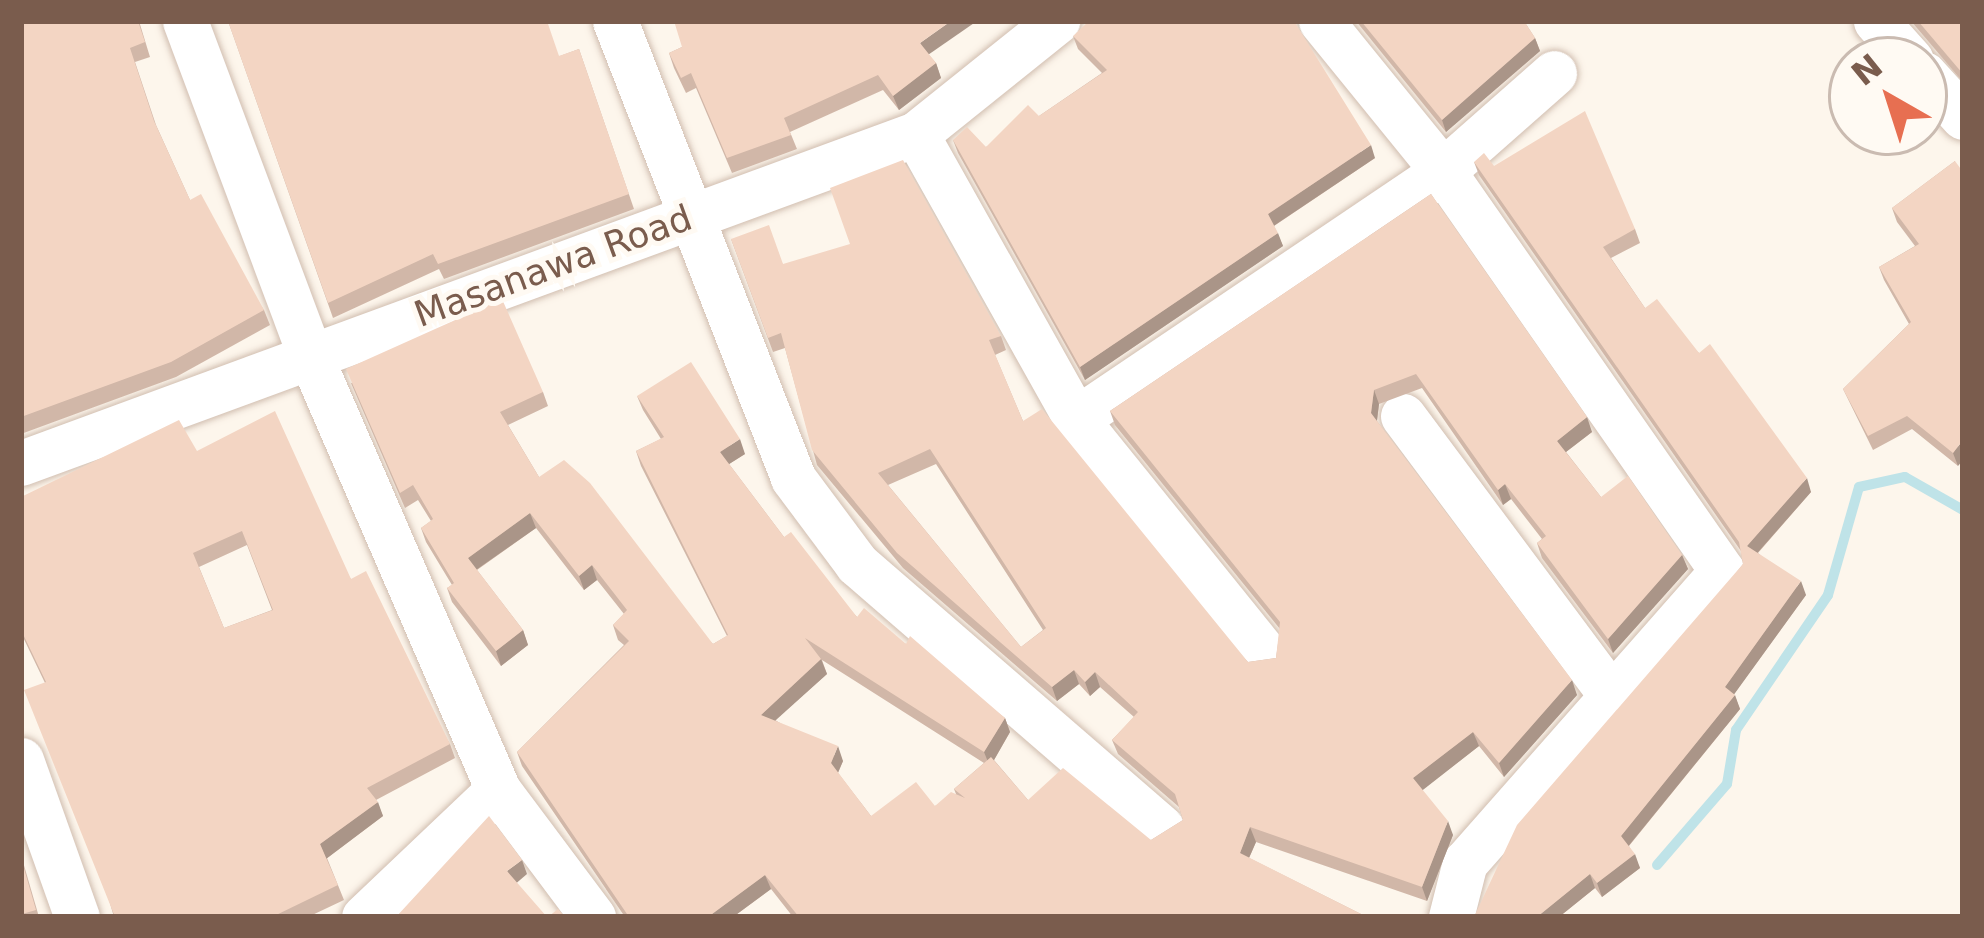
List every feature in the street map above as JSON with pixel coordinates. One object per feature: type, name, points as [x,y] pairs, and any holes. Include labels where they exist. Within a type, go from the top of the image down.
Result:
[{"type":"street","points":[[185,21],[309,352],[498,790],[593,917]]},
{"type":"street","points":[[615,21],[687,218],[793,478],[857,564],[1162,828]]},
{"type":"street","name":"Masanawa Road","points":[[21,463],[309,352],[916,134],[1057,21]]},
{"type":"street","points":[[1321,21],[1443,172],[1719,555],[1716,590],[1607,689],[1465,862],[1451,917]]},
{"type":"street","points":[[1076,419],[1443,172],[1554,73]]},
{"type":"street","points":[[916,134],[1076,419],[1264,652]]},
{"type":"street","points":[[1402,416],[1607,689]]},
{"type":"street","points":[[21,760],[76,917]]},
{"type":"street","points":[[364,917],[498,790]]},
{"type":"building","points":[[21,21],[138,21],[145,42],[130,48],[154,121],[190,200],[201,194],[264,310],[171,362],[21,417]]},
{"type":"building","points":[[228,21],[547,21],[559,56],[579,49],[629,194],[438,264],[433,254],[328,303]]},
{"type":"building","points":[[674,21],[951,21],[920,43],[936,63],[893,96],[878,75],[784,118],[791,135],[727,158],[691,73],[681,78],[669,53],[682,47]]},
{"type":"building","points":[[1089,21],[1294,21],[1371,145],[1268,214],[1278,233],[1080,367],[953,140],[967,127],[986,147],[1028,105],[1039,116],[1107,70],[1073,36]]},
{"type":"building","points":[[1361,21],[1524,21],[1535,38],[1442,120]]},
{"type":"building","points":[[1918,21],[1963,21],[1963,74],[1948,56],[1948,36],[1931,36]]},
{"type":"building","points":[[1585,111],[1635,229],[1603,247],[1645,308],[1657,299],[1699,353],[1710,344],[1807,478],[1747,546],[1801,581],[1725,687],[1735,695],[1621,836],[1635,854],[1597,883],[1590,874],[1537,917],[1474,917],[1517,825],[1743,564],[1739,542],[1474,162],[1484,153],[1494,166]]},
{"type":"building","points":[[903,160],[1001,336],[989,340],[1023,421],[1042,409],[1248,662],[1276,658],[1280,622],[1110,411],[1431,194],[1587,417],[1557,441],[1601,497],[1628,476],[1682,555],[1608,639],[1537,543],[1546,536],[1505,484],[1498,490],[1416,374],[1374,390],[1371,413],[1572,680],[1499,763],[1473,732],[1413,778],[1448,821],[1422,887],[1250,827],[1240,853],[1367,917],[799,917],[765,875],[708,917],[629,917],[517,752],[629,641],[613,625],[627,610],[592,565],[579,576],[530,513],[468,558],[523,630],[496,651],[447,588],[454,583],[421,528],[433,519],[413,485],[400,493],[346,369],[502,299],[543,392],[500,412],[539,477],[564,460],[590,483],[713,644],[728,635],[636,451],[664,437],[637,396],[691,362],[740,439],[720,452],[784,537],[791,532],[857,617],[864,608],[906,644],[910,636],[1005,718],[984,752],[805,638],[821,659],[761,715],[838,746],[831,763],[871,816],[916,782],[935,806],[951,792],[965,798],[954,789],[991,757],[1028,800],[1063,768],[1151,840],[1183,820],[1175,794],[1112,740],[1138,712],[1095,672],[1085,682],[1074,670],[1052,687],[897,553],[812,450],[781,333],[768,338],[731,239],[769,225],[783,264],[850,244],[830,188]],"holes":[[[930,449],[1046,628],[1021,647],[878,473]]]},
{"type":"building","points":[[1955,161],[1963,172],[1963,440],[1953,453],[1907,416],[1868,436],[1843,389],[1911,322],[1879,267],[1919,244],[1892,208]]},
{"type":"building","points":[[275,411],[351,579],[366,571],[450,744],[367,788],[378,802],[320,844],[338,885],[272,917],[115,917],[24,690],[46,682],[21,630],[21,497],[179,420],[197,451]],"holes":[[[242,531],[273,610],[224,628],[193,553]]]},
{"type":"building","points":[[489,816],[522,860],[507,871],[547,917],[396,917]]},
{"type":"building","points":[[21,858],[36,910],[23,917],[21,917]]},
{"type":"waterway","points":[[1657,865],[1727,784],[1736,730],[1828,595],[1859,487],[1905,477],[1963,510]]}]
